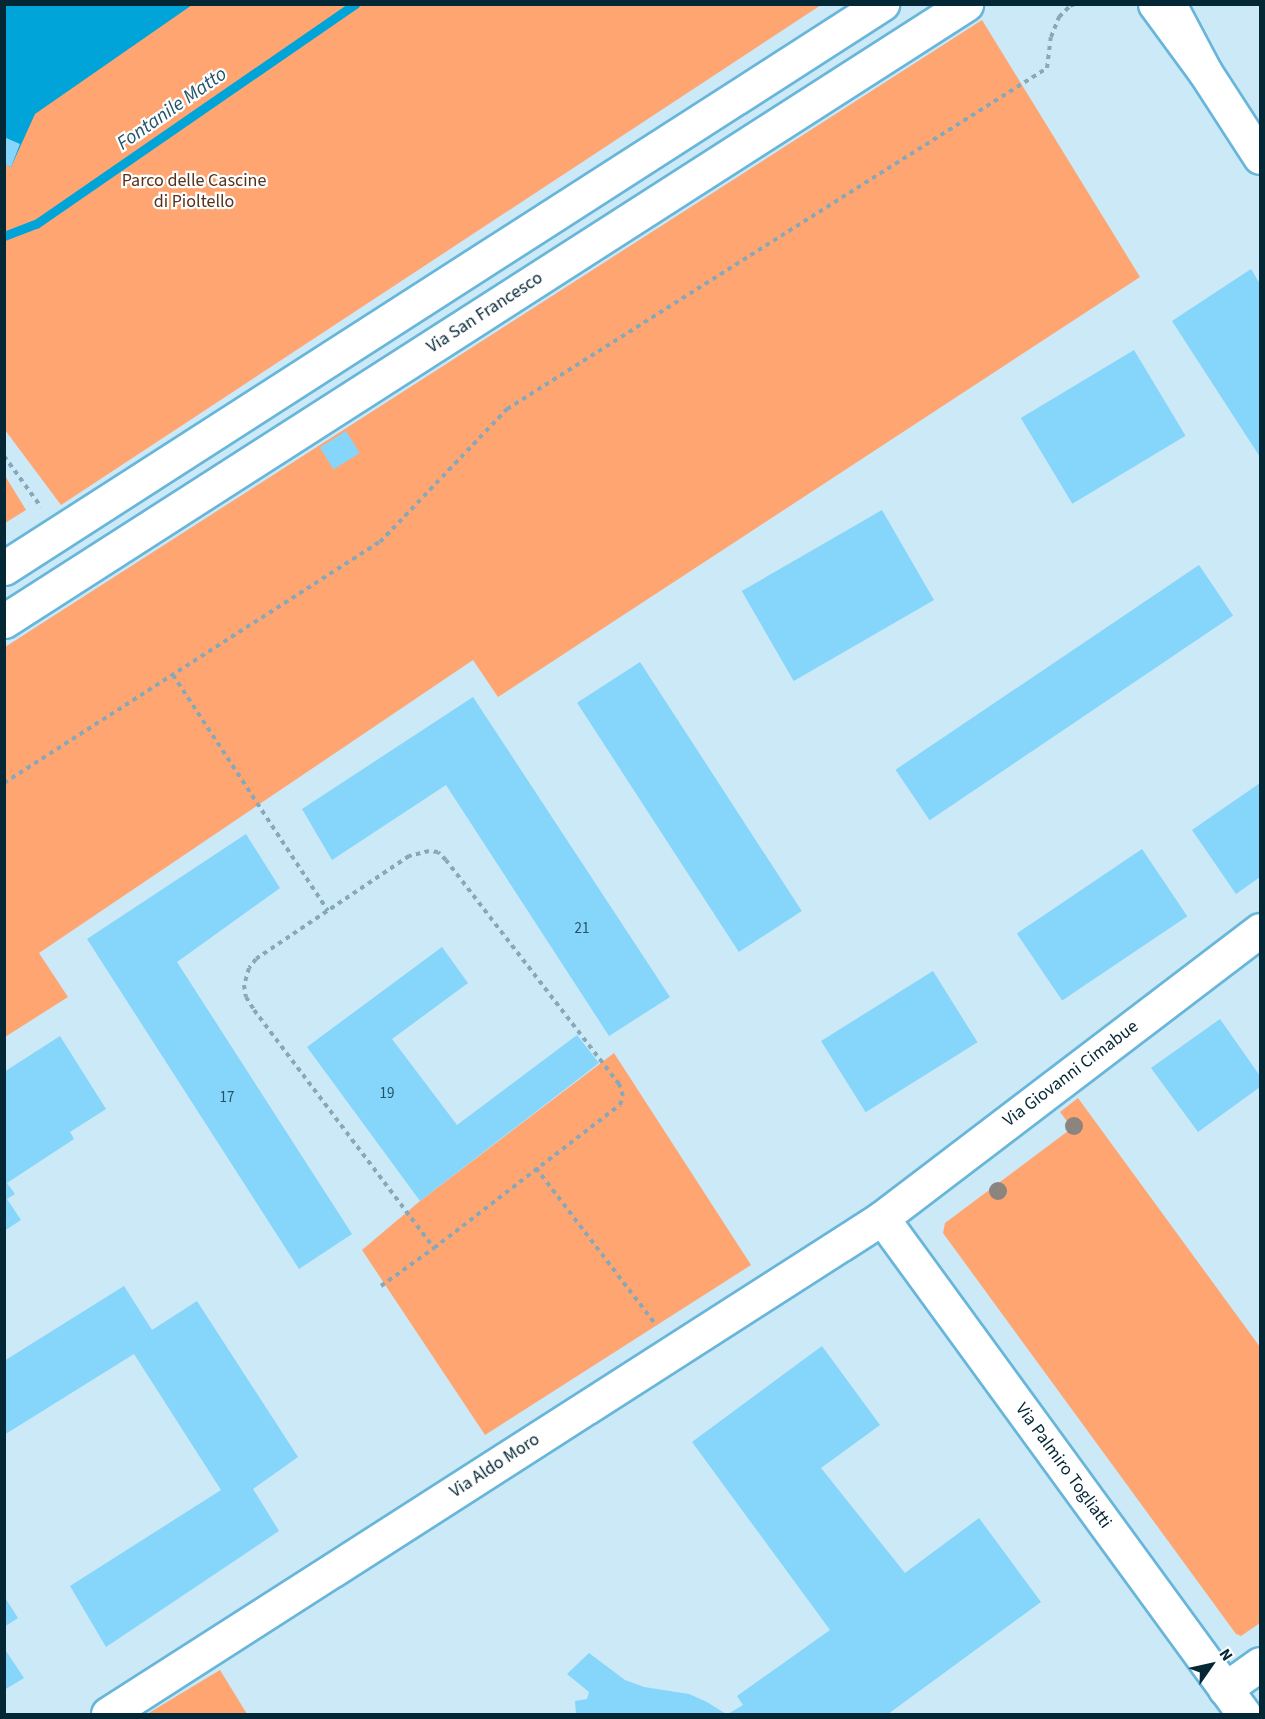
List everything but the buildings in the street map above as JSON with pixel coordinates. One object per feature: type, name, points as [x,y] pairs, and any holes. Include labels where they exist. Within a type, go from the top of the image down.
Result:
[{"type":"street","points":[[4,568],[882,4]]},
{"type":"street","name":"Via San Francesco","points":[[4,621],[966,4]]},
{"type":"street","points":[[1155,4],[1205,72],[1260,157]]},
{"type":"street","points":[[1169,4],[1205,72]]},
{"type":"street","name":"Via Giovanni Cimabue","points":[[882,1218],[1260,930]]},
{"type":"street","name":"Via Aldo Moro","points":[[108,1714],[882,1218]]},
{"type":"street","name":"Via Palmiro Togliatti","points":[[882,1218],[1235,1702]]},
{"type":"street","points":[[1235,1702],[1260,1664]]},
{"type":"path","points":[[4,783],[380,542],[507,409],[1047,68],[1051,37],[1059,17],[1075,4]]},
{"type":"path","points":[[4,456],[58,534]]},
{"type":"path","points":[[173,675],[328,911]]},
{"type":"path","points":[[381,1286],[434,1248],[623,1101],[622,1090],[446,860],[438,852],[429,851],[409,856],[256,959],[249,968],[244,985],[246,997],[434,1248]]},
{"type":"path","points":[[536,1168],[676,1351]]},
{"type":"green space","name":"Parco delle Cascine di Pioltello","points":[[5,5],[821,5],[61,505],[5,430]]},
{"type":"green space","points":[[982,20],[1140,277],[498,697],[473,660],[39,953],[68,997],[5,1037],[5,647]]},
{"type":"green space","points":[[4,474],[26,510],[5,523],[4,523]]},
{"type":"green space","points":[[614,1053],[751,1265],[485,1435],[362,1250],[420,1201]]},
{"type":"green space","points":[[1078,1098],[1260,1347],[1260,1623],[1241,1636],[1236,1634],[943,1233],[945,1223],[1072,1128],[1060,1112]]},
{"type":"green space","points":[[220,1670],[247,1714],[147,1714]]},
{"type":"water","points":[[5,5],[192,5],[35,114],[11,167],[5,164]]},
{"type":"waterway","name":"Fontanile Matto","points":[[4,236],[36,224],[355,4]]}]
